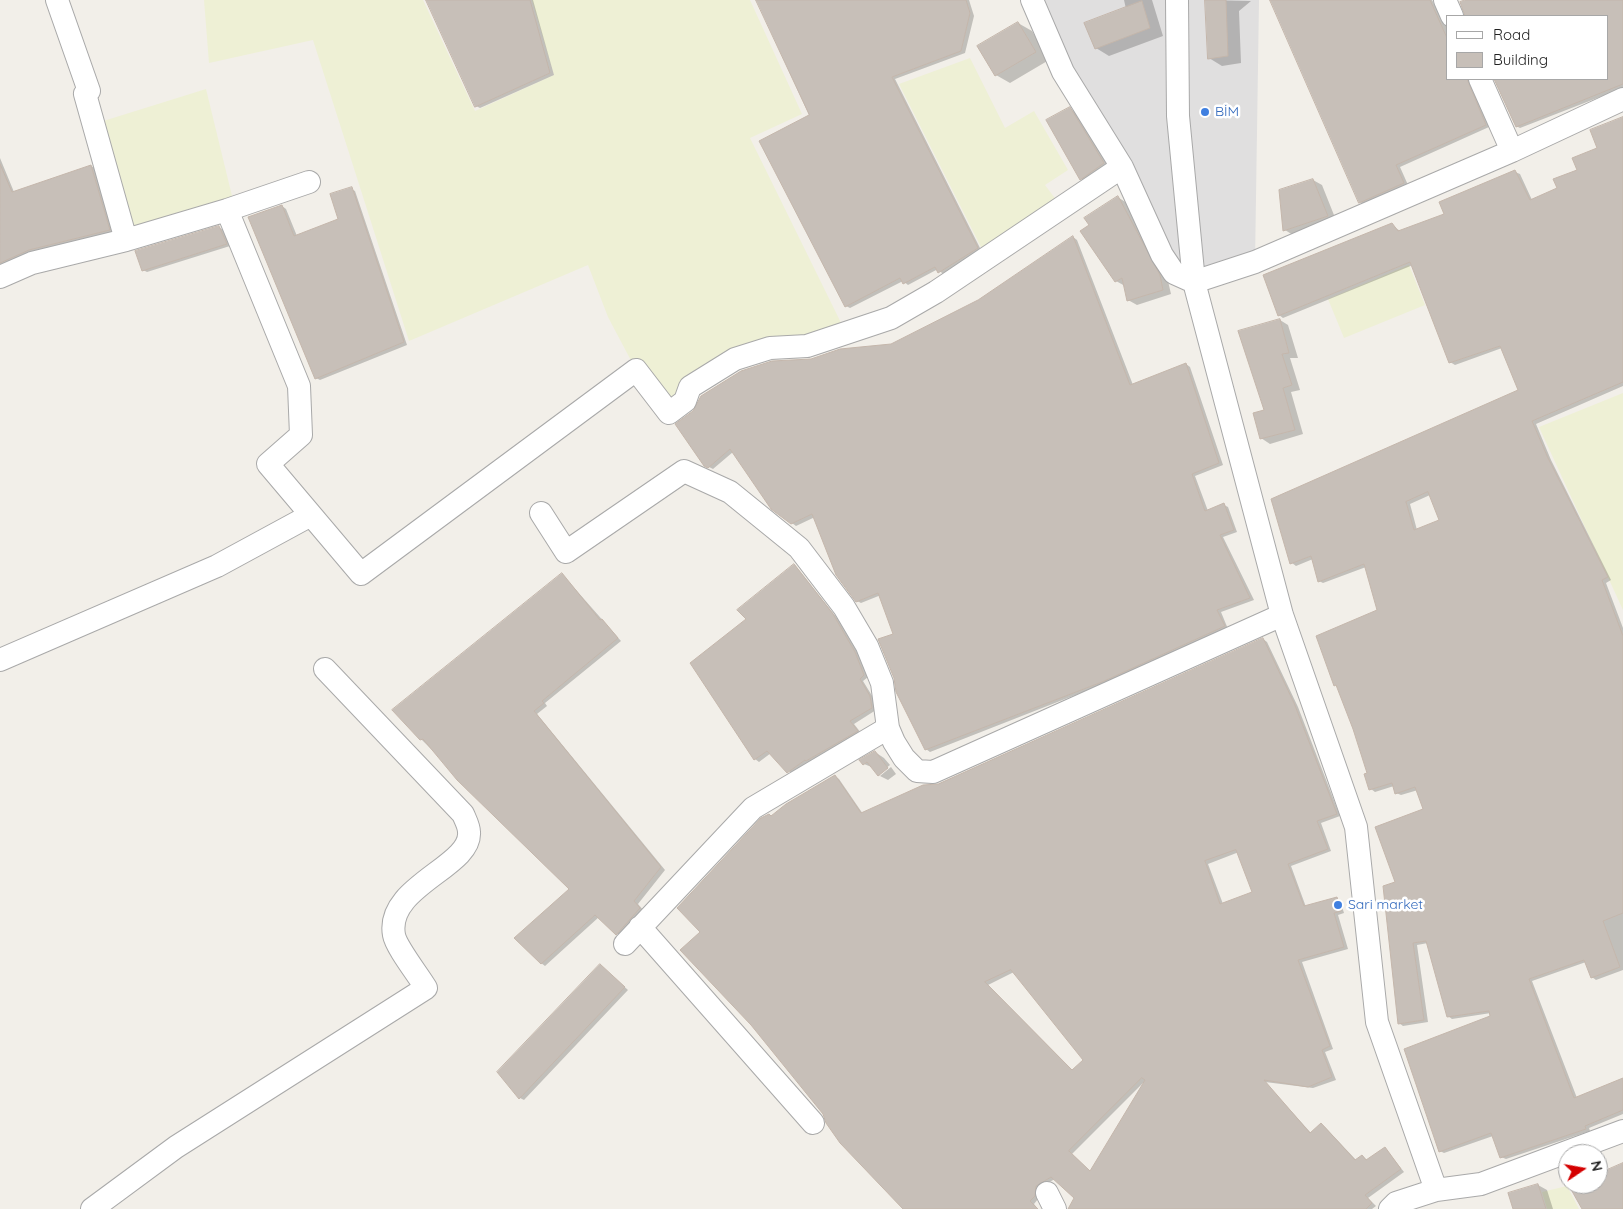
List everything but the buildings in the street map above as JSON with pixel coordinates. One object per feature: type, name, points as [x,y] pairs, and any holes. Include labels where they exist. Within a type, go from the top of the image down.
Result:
[{"type":"street","points":[[57,0],[89,91],[85,94],[126,240]]},
{"type":"street","points":[[1032,0],[1063,72],[1122,167],[1162,255],[1174,273],[1194,282],[1255,262],[1512,151],[1623,99]]},
{"type":"street","points":[[1177,0],[1178,116],[1194,282],[1282,615],[1356,826],[1376,1022],[1436,1190]]},
{"type":"street","points":[[1445,0],[1452,15]]},
{"type":"street","points":[[1480,80],[1512,151]]},
{"type":"street","points":[[227,210],[299,386],[301,435],[268,464],[361,574],[636,370],[669,413],[685,401],[690,387],[735,359],[770,348],[807,346],[847,335],[891,318],[936,292],[1122,167]]},
{"type":"street","points":[[0,277],[32,263],[126,240],[227,210],[309,182]]},
{"type":"street","points":[[541,513],[566,552],[684,471],[730,492],[799,548],[844,607],[867,646],[882,683],[888,728],[904,758],[917,771],[933,772],[1282,615]]},
{"type":"street","points":[[0,660],[217,566],[311,515]]},
{"type":"street","points":[[92,1209],[176,1147],[426,988],[394,938],[393,921],[401,903],[466,847],[469,832],[463,814],[324,669]]},
{"type":"street","points":[[625,944],[753,808],[888,728]]},
{"type":"street","points":[[640,927],[813,1123]]},
{"type":"street","points":[[1390,1209],[1396,1203],[1436,1190],[1481,1184],[1623,1131]]},
{"type":"shaded area","points":[[1032,0],[1259,0],[1255,262],[1174,273]]},
{"type":"green space","points":[[204,0],[423,0],[475,111],[554,75],[532,0],[750,0],[802,114],[750,138],[847,335],[770,348],[669,413],[636,370],[608,317],[588,265],[409,341],[313,40],[209,63]]},
{"type":"green space","points":[[970,58],[1005,128],[1034,111],[1068,170],[1045,185],[1057,201],[984,253],[899,84]]},
{"type":"green space","points":[[206,89],[233,200],[129,233],[97,123]]},
{"type":"green space","points":[[1409,265],[1425,305],[1344,338],[1328,299]]},
{"type":"green space","points":[[1623,393],[1623,610],[1539,427]]},
{"type":"green space","points":[[1558,1188],[1558,1194],[1571,1194],[1579,1209],[1547,1209],[1542,1192]]},
{"type":"place","name":"BİM","points":[[1205,112]]},
{"type":"place","name":"Sari market","points":[[1338,905]]}]
